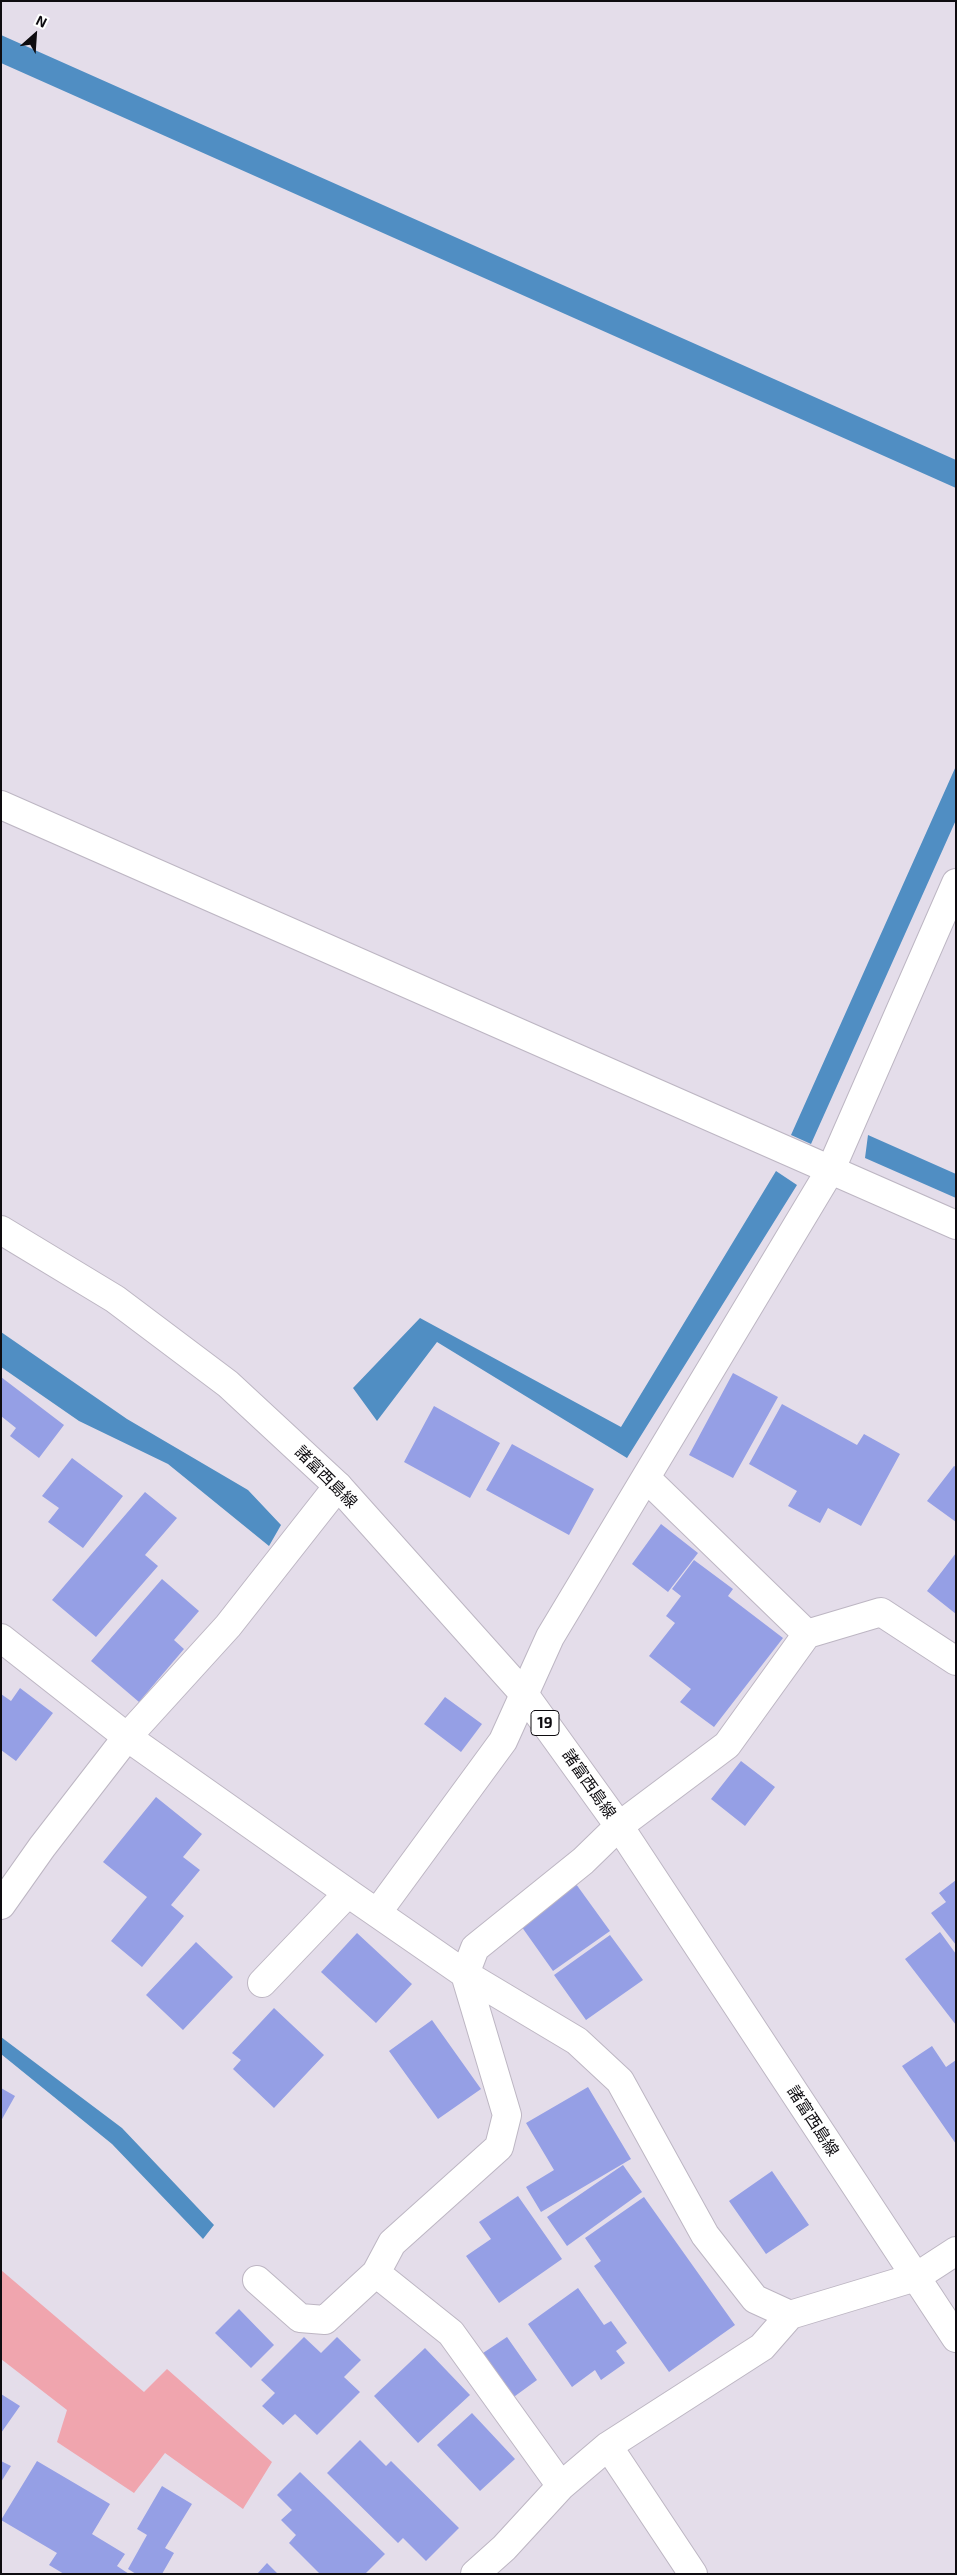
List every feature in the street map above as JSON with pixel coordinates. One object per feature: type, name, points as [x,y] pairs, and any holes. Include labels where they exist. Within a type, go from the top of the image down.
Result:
[{"type":"street","points":[[1,805],[956,1225]]},
{"type":"street","points":[[377,1913],[503,1741],[550,1637],[831,1169],[956,884]]},
{"type":"street","name":"諸富西島線","points":[[1,1230],[115,1299],[221,1379],[338,1486],[524,1694],[618,1826],[956,2338]]},
{"type":"street","points":[[646,1478],[807,1634]]},
{"type":"street","points":[[1,1905],[42,1847],[127,1737],[228,1626],[338,1486]]},
{"type":"street","points":[[257,2280],[300,2318],[324,2320],[376,2273],[392,2243],[499,2147],[507,2115],[465,1974],[475,1948],[583,1861],[618,1826],[727,1746],[807,1634],[881,1612],[956,1662]]},
{"type":"street","points":[[1,1638],[127,1737],[348,1893],[465,1974],[577,2040],[620,2081],[705,2235],[755,2299],[790,2316]]},
{"type":"street","points":[[262,1983],[348,1893]]},
{"type":"street","points":[[475,2574],[504,2548],[561,2486],[608,2446],[762,2347],[790,2316],[916,2277],[956,2251]]},
{"type":"street","points":[[376,2273],[451,2333],[561,2486]]},
{"type":"street","points":[[608,2446],[693,2574]]},
{"type":"shaded area","points":[[1,2270],[144,2392],[167,2369],[272,2462],[243,2509],[165,2453],[134,2493],[57,2442],[67,2410],[1,2359]]},
{"type":"water","points":[[1,35],[956,460],[956,488],[1,63]]},
{"type":"water","points":[[956,766],[956,820],[811,1144],[791,1135]]},
{"type":"water","points":[[868,1135],[956,1174],[956,1198],[865,1158]]},
{"type":"water","points":[[776,1171],[797,1185],[627,1458],[437,1342],[377,1421],[353,1388],[420,1318],[621,1427]]},
{"type":"water","points":[[1,1332],[127,1419],[248,1490],[281,1525],[269,1546],[168,1464],[79,1421],[1,1367]]},
{"type":"water","points":[[1,2037],[122,2128],[214,2225],[203,2239],[112,2144],[1,2054]]},
{"type":"building","points":[[733,1373],[778,1397],[733,1478],[689,1455]]},
{"type":"building","points":[[1,1377],[64,1425],[39,1458],[10,1436],[16,1428],[1,1416]]},
{"type":"building","points":[[782,1404],[857,1445],[864,1434],[900,1454],[861,1526],[828,1508],[820,1523],[788,1506],[797,1491],[749,1464]]},
{"type":"building","points":[[434,1406],[500,1443],[470,1498],[404,1462]]},
{"type":"building","points":[[512,1444],[594,1489],[569,1535],[486,1490]]},
{"type":"building","points":[[72,1458],[123,1496],[83,1548],[48,1522],[59,1508],[42,1496]]},
{"type":"building","points":[[954,1466],[956,1467],[956,1522],[927,1501]]},
{"type":"building","points":[[145,1492],[177,1518],[145,1555],[158,1566],[96,1637],[52,1600]]},
{"type":"building","points":[[661,1524],[698,1553],[668,1592],[632,1564]]},
{"type":"building","points":[[956,1553],[956,1614],[927,1591]]},
{"type":"building","points":[[694,1560],[733,1589],[728,1596],[783,1638],[714,1727],[680,1702],[691,1689],[649,1656],[675,1623],[666,1616],[681,1596],[672,1589]]},
{"type":"building","points":[[162,1579],[199,1611],[174,1640],[184,1649],[139,1702],[91,1661]]},
{"type":"building","points":[[20,1688],[53,1713],[16,1761],[1,1750],[1,1694],[11,1701]]},
{"type":"building","points":[[445,1697],[482,1724],[461,1752],[424,1724]]},
{"type":"building","points":[[741,1761],[775,1787],[745,1826],[711,1799]]},
{"type":"building","points":[[156,1797],[202,1834],[183,1857],[200,1870],[171,1905],[184,1916],[142,1967],[111,1941],[147,1897],[103,1862]]},
{"type":"building","points":[[956,1880],[956,1945],[931,1913],[946,1902],[939,1893]]},
{"type":"building","points":[[576,1884],[610,1931],[553,1971],[519,1923]]},
{"type":"building","points":[[940,1932],[956,1954],[956,2025],[905,1959]]},
{"type":"building","points":[[357,1933],[412,1984],[376,2023],[321,1972]]},
{"type":"building","points":[[610,1935],[643,1980],[586,2020],[554,1975]]},
{"type":"building","points":[[196,1942],[233,1977],[183,2030],[146,1995]]},
{"type":"building","points":[[274,2008],[324,2055],[274,2108],[233,2069],[241,2060],[232,2053]]},
{"type":"building","points":[[432,2020],[481,2089],[438,2119],[389,2051]]},
{"type":"building","points":[[932,2046],[946,2067],[956,2060],[956,2144],[902,2066]]},
{"type":"building","points":[[588,2087],[631,2159],[541,2212],[526,2187],[554,2170],[526,2123]]},
{"type":"building","points":[[1,2088],[15,2096],[1,2121]]},
{"type":"building","points":[[623,2165],[642,2192],[567,2246],[547,2217]]},
{"type":"building","points":[[772,2171],[809,2225],[766,2254],[729,2201]]},
{"type":"building","points":[[518,2196],[562,2259],[499,2303],[466,2256],[491,2239],[479,2222]]},
{"type":"building","points":[[644,2197],[735,2325],[669,2372],[594,2266],[601,2261],[585,2238]]},
{"type":"building","points":[[578,2288],[604,2325],[611,2321],[627,2343],[616,2351],[625,2363],[601,2380],[595,2370],[572,2387],[528,2324]]},
{"type":"building","points":[[239,2309],[274,2345],[251,2368],[215,2333]]},
{"type":"building","points":[[304,2337],[321,2353],[337,2337],[361,2360],[344,2377],[360,2392],[317,2435],[295,2414],[283,2425],[262,2406],[275,2393],[261,2380]]},
{"type":"building","points":[[507,2337],[537,2380],[511,2399],[480,2355]]},
{"type":"building","points":[[425,2348],[470,2395],[418,2443],[374,2396]]},
{"type":"building","points":[[1,2394],[20,2406],[1,2433]]},
{"type":"building","points":[[472,2413],[515,2459],[480,2491],[437,2445]]},
{"type":"building","points":[[360,2440],[386,2466],[391,2461],[459,2528],[426,2561],[403,2538],[398,2543],[327,2473]]},
{"type":"building","points":[[1,2461],[11,2466],[1,2482]]},
{"type":"building","points":[[37,2461],[110,2504],[92,2534],[125,2554],[117,2566],[129,2574],[64,2574],[49,2565],[57,2553],[1,2520]]},
{"type":"building","points":[[300,2472],[385,2554],[365,2574],[320,2574],[289,2543],[296,2535],[281,2520],[292,2510],[277,2495]]},
{"type":"building","points":[[162,2486],[192,2504],[165,2548],[174,2553],[162,2574],[136,2574],[128,2569],[147,2535],[137,2529]]},
{"type":"building","points":[[267,2563],[278,2574],[257,2574]]}]
